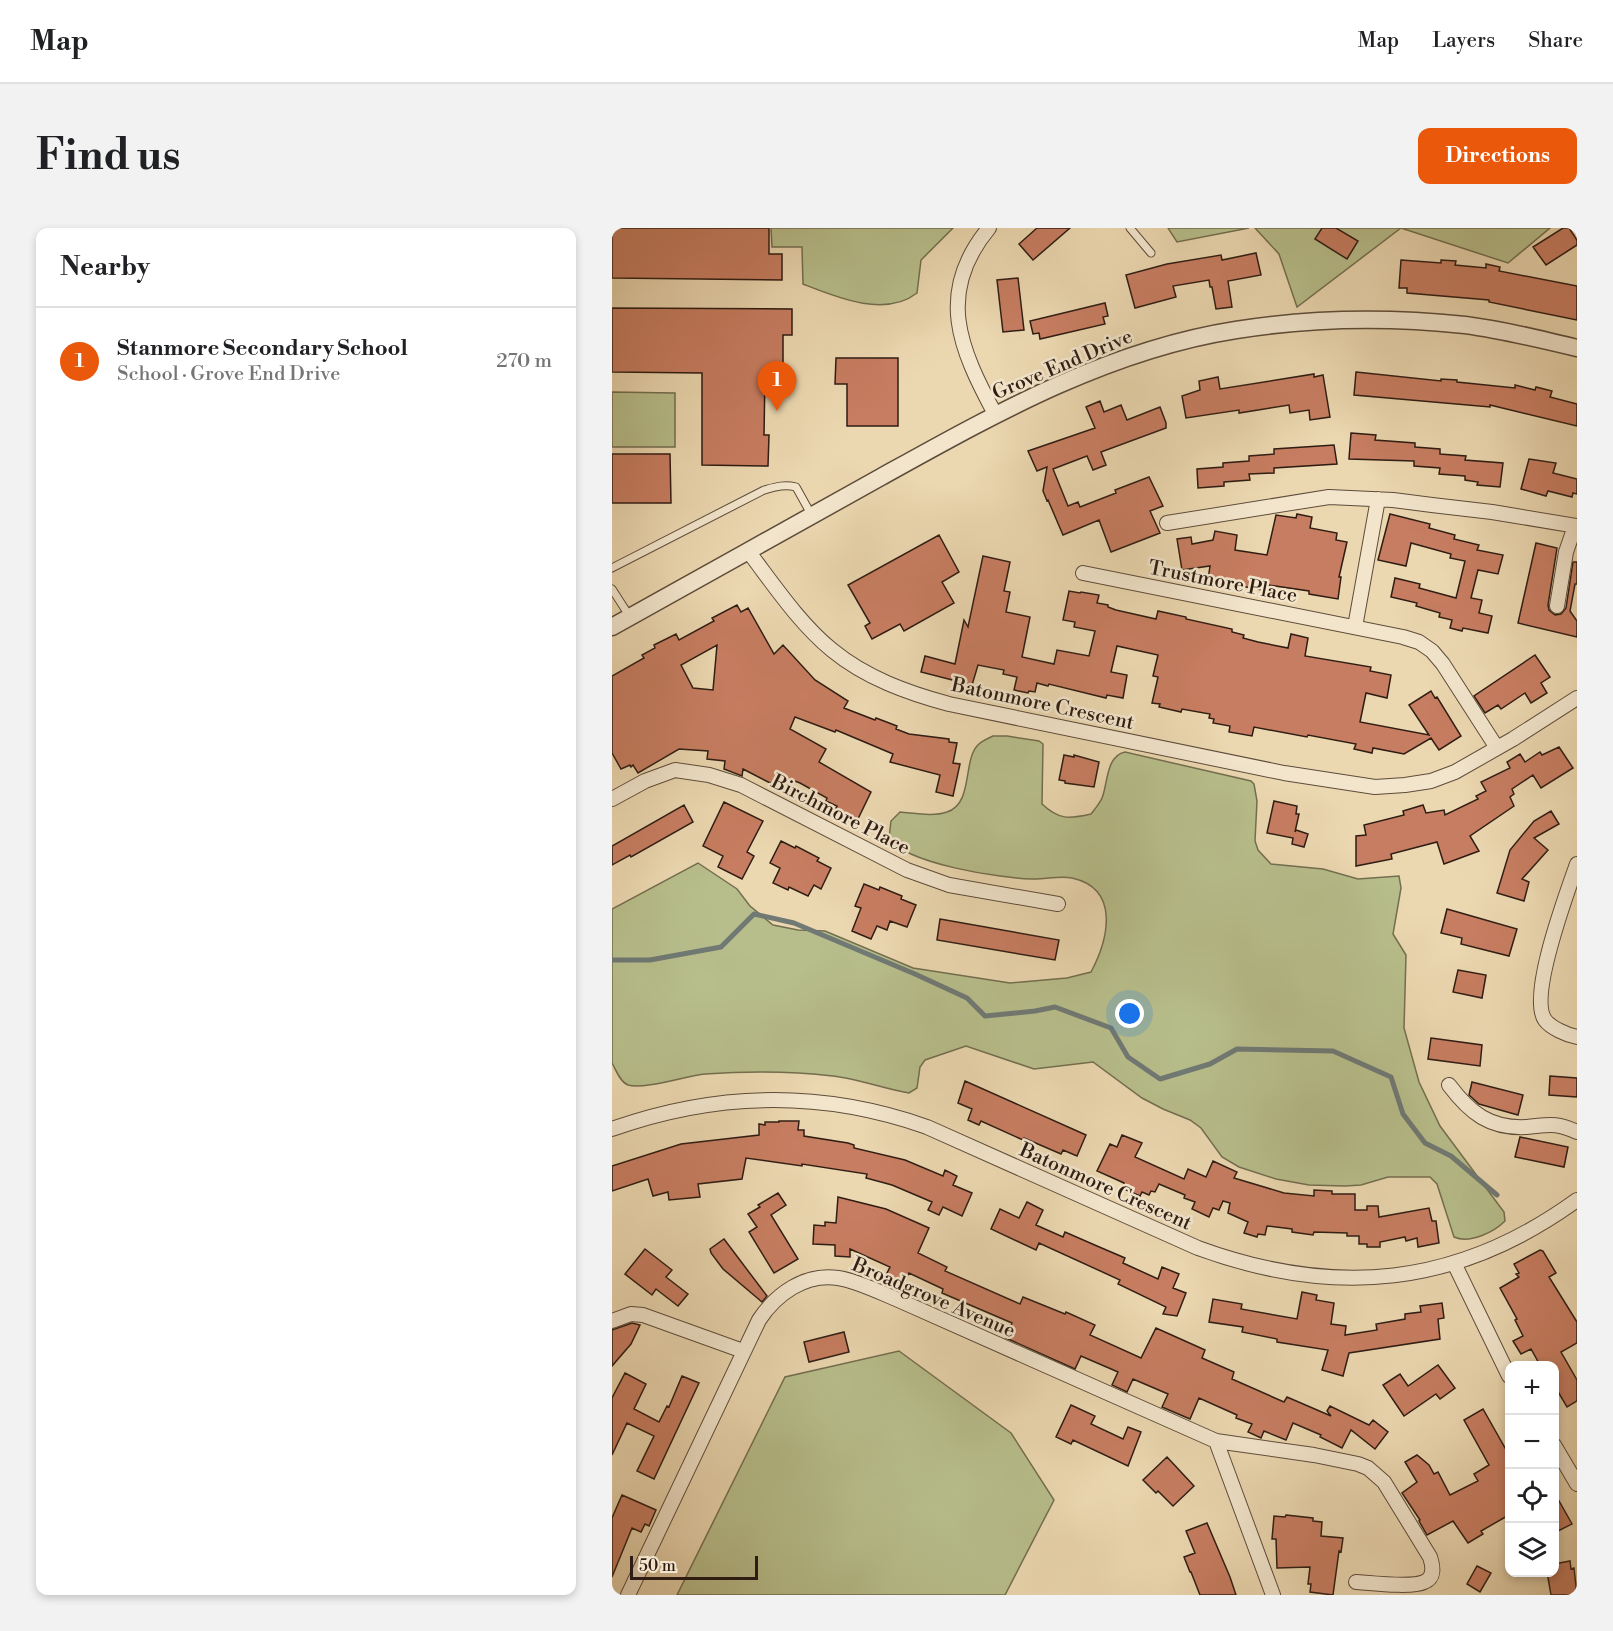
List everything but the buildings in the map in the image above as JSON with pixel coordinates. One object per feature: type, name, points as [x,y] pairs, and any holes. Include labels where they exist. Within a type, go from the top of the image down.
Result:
[{"type":"street","points":[[989,228],[977,242],[968,261],[958,293],[957,318],[961,339],[972,369],[995,414]]},
{"type":"street","name":"Grove End Drive","points":[[612,627],[995,414],[1073,378],[1128,357],[1205,336],[1289,323],[1354,319],[1421,322],[1500,331],[1577,348]]},
{"type":"street","points":[[1167,523],[1329,497],[1378,499],[1492,512],[1576,526],[1566,552],[1557,606]]},
{"type":"street","points":[[1355,627],[1378,499]]},
{"type":"street","name":"Batonmore Crescent","points":[[748,551],[785,601],[832,650],[875,678],[907,692],[939,701],[1284,773],[1375,786],[1431,781],[1476,761],[1577,698]]},
{"type":"street","name":"Trustmore Place","points":[[1083,573],[1355,627],[1419,642],[1432,651],[1443,664],[1497,748]]},
{"type":"street","name":"Birchmore Place","points":[[612,799],[653,778],[675,770],[709,775],[741,785],[907,870],[949,885],[1058,904]]},
{"type":"street","points":[[1577,864],[1549,952],[1540,1000],[1545,1021],[1577,1037]]},
{"type":"street","points":[[1449,1085],[1462,1104],[1487,1121],[1525,1127],[1560,1125],[1577,1132]]},
{"type":"street","name":"Batonmore Crescent","points":[[612,1129],[656,1115],[721,1102],[789,1100],[845,1105],[927,1127],[1197,1248],[1235,1261],[1296,1274],[1338,1279],[1403,1274],[1454,1263],[1514,1237],[1577,1200]]},
{"type":"street","points":[[1454,1263],[1505,1368]]},
{"type":"street","name":"Broadgrove Avenue","points":[[628,1595],[759,1320],[777,1298],[788,1290],[807,1281],[822,1278],[837,1278],[896,1299],[1216,1441],[1314,1455],[1358,1464],[1376,1473],[1384,1482],[1430,1557],[1432,1573],[1430,1578],[1424,1582],[1413,1584],[1356,1582]]},
{"type":"street","points":[[612,1321],[631,1314],[643,1315],[743,1351]]},
{"type":"street","points":[[1216,1441],[1273,1595]]},
{"type":"street","points":[[1559,1453],[1577,1484]]},
{"type":"lane","points":[[1130,228],[1150,253]]},
{"type":"lane","points":[[612,568],[764,490],[787,485],[796,487],[812,516]]},
{"type":"lane","points":[[612,589],[630,617]]},
{"type":"green space","points":[[771,228],[953,228],[921,260],[917,293],[904,300],[876,305],[845,299],[803,284],[802,247],[772,247]]},
{"type":"green space","points":[[1168,228],[1249,228],[1177,242]]},
{"type":"green space","points":[[1255,228],[1401,228],[1297,307],[1279,254]]},
{"type":"green space","points":[[1401,228],[1550,228],[1508,263]]},
{"type":"green space","points":[[612,392],[675,393],[675,447],[612,447]]},
{"type":"green space","points":[[993,736],[1039,741],[1043,744],[1042,804],[1059,816],[1076,817],[1091,814],[1102,798],[1111,764],[1114,759],[1125,752],[1251,781],[1254,784],[1257,801],[1255,841],[1258,850],[1271,864],[1323,869],[1358,879],[1399,876],[1401,888],[1393,934],[1406,955],[1404,1028],[1419,1082],[1440,1126],[1504,1212],[1505,1221],[1481,1236],[1467,1239],[1454,1237],[1437,1184],[1430,1177],[1388,1177],[1361,1185],[1309,1185],[1276,1179],[1239,1167],[1222,1157],[1201,1128],[1190,1120],[1142,1098],[1093,1062],[1034,1069],[966,1046],[925,1060],[920,1067],[917,1088],[909,1093],[843,1077],[785,1072],[705,1074],[644,1086],[628,1085],[618,1076],[612,1063],[612,909],[698,863],[737,889],[750,906],[773,925],[798,930],[825,931],[913,968],[1010,983],[1067,978],[1091,972],[1102,945],[1106,917],[1104,904],[1098,893],[1088,884],[1067,877],[1017,878],[955,868],[914,855],[899,847],[889,838],[891,821],[900,812],[936,814],[955,808],[964,792],[973,753],[980,743]]},
{"type":"green space","points":[[899,1351],[1011,1433],[1054,1500],[1005,1595],[677,1595],[785,1377]]},
{"type":"waterway","points":[[612,960],[650,960],[721,947],[754,914],[794,923],[915,974],[967,998],[985,1016],[1055,1007],[1111,1028],[1128,1057],[1160,1079],[1210,1064],[1237,1049],[1333,1051],[1391,1077],[1403,1114],[1425,1143],[1451,1156],[1497,1195]]},
{"type":"place","name":"Stanmore Secondary School","points":[[777,411]]}]
